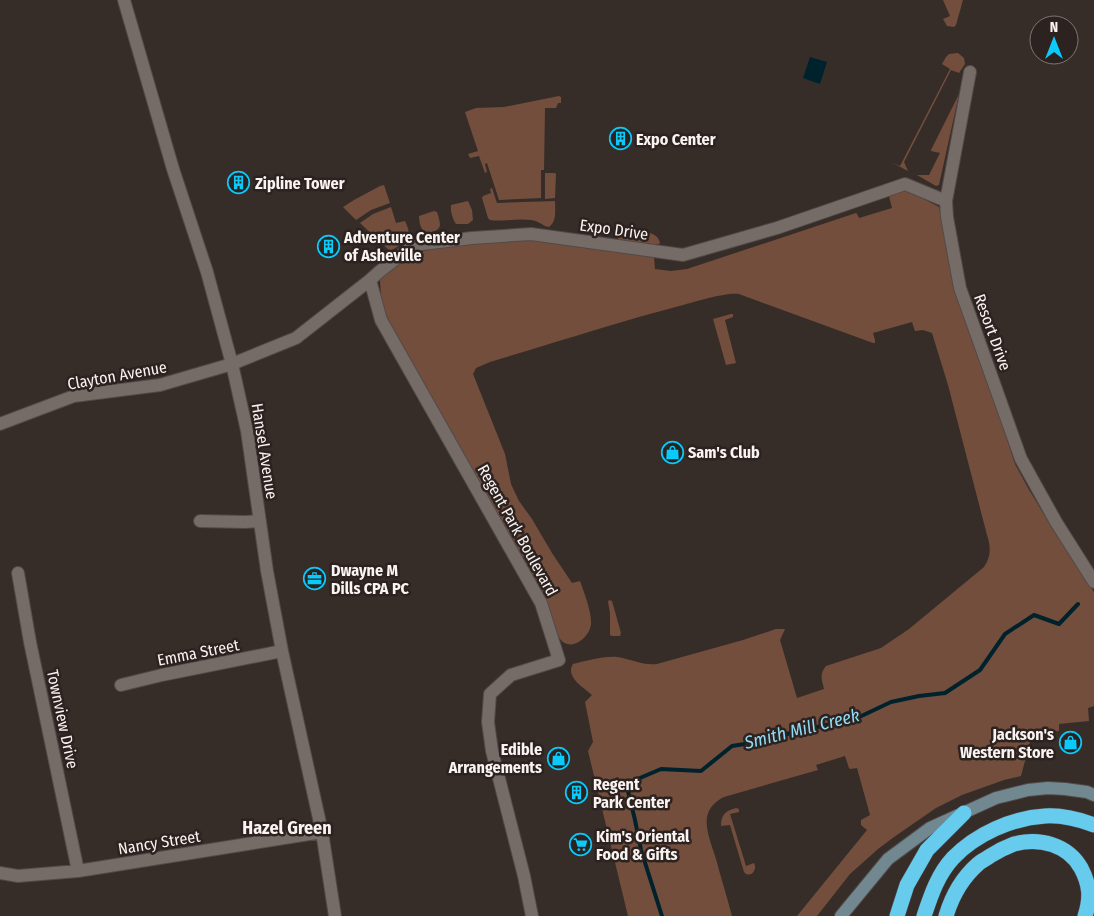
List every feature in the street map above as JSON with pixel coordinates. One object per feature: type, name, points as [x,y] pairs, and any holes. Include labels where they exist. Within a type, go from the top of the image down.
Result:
[{"type":"highway","points":[[897,916],[906,885],[926,850],[964,813]]},
{"type":"highway","points":[[924,916],[941,874],[952,859],[978,838],[1011,824],[1046,816],[1075,819],[1094,825]]},
{"type":"highway","points":[[946,916],[952,898],[959,886],[979,863],[1014,844],[1028,842],[1044,842],[1057,846],[1070,854],[1079,864],[1086,877],[1089,890],[1085,916]]},
{"type":"street","name":"Hansel Avenue","points":[[124,0],[174,169],[207,272],[232,364],[247,431],[267,571],[282,652],[322,832],[335,916]]},
{"type":"street","name":"Resort Drive","points":[[970,72],[946,201],[947,217],[960,288],[1021,459],[1056,522],[1094,582]]},
{"type":"street","name":"Expo Drive","points":[[296,338],[414,245],[472,238],[532,234],[683,255],[777,228],[905,184],[946,201]]},
{"type":"street","name":"Regent Park Boulevard","points":[[370,280],[381,320],[541,603],[559,660],[511,675],[490,694],[488,722],[493,755],[524,876],[532,916]]},
{"type":"street","name":"Clayton Avenue","points":[[0,424],[74,396],[160,385],[232,364],[296,338]]},
{"type":"street","points":[[200,520],[245,522],[260,520]]},
{"type":"street","name":"Townview Drive","points":[[18,573],[30,642],[78,871]]},
{"type":"street","name":"Emma Street","points":[[121,685],[282,652]]},
{"type":"street","points":[[842,916],[888,859],[930,828],[996,798],[1028,790],[1065,789],[1094,794]]},
{"type":"street","name":"Nancy Street","points":[[0,872],[18,876],[78,871],[322,832]]},
{"type":"shaded area","points":[[943,0],[963,0],[954,27],[947,26],[943,19],[950,16]]},
{"type":"shaded area","points":[[958,53],[964,58],[965,64],[959,73],[951,70],[904,162],[908,171],[891,162],[900,166],[950,69],[942,64],[949,54]]},
{"type":"shaded area","points":[[959,94],[939,185],[936,186],[917,175],[929,175],[940,153],[931,150]]},
{"type":"shaded area","points":[[561,97],[561,103],[558,103],[556,108],[545,108],[544,170],[541,170],[541,198],[499,200],[487,163],[485,164],[487,172],[485,173],[479,156],[470,158],[468,154],[478,151],[465,112],[476,108],[504,107]]},
{"type":"shaded area","points":[[545,173],[556,174],[555,198],[545,199]]},
{"type":"shaded area","points":[[384,185],[390,203],[371,210],[356,220],[343,207],[380,186]]},
{"type":"shaded area","points":[[492,188],[497,203],[555,201],[555,215],[552,225],[549,227],[537,221],[521,219],[490,220],[482,198],[491,193],[490,189]]},
{"type":"shaded area","points":[[903,188],[939,207],[980,357],[1015,464],[1054,531],[1094,592],[1094,706],[1088,708],[1089,721],[1059,724],[1059,731],[1046,732],[1046,735],[1031,738],[1021,776],[962,795],[936,808],[878,849],[850,874],[817,916],[797,916],[867,830],[861,825],[861,820],[870,815],[857,768],[849,768],[845,756],[816,765],[818,770],[724,797],[711,807],[707,817],[708,833],[732,916],[628,916],[588,751],[593,742],[585,702],[592,695],[573,677],[571,669],[573,664],[617,657],[647,664],[657,664],[776,629],[785,629],[780,640],[797,698],[824,689],[822,674],[826,666],[881,648],[909,629],[984,567],[989,556],[988,539],[948,385],[932,333],[923,330],[915,331],[912,322],[873,333],[875,343],[873,343],[739,294],[734,294],[704,299],[634,318],[476,368],[473,374],[505,454],[511,484],[519,501],[572,583],[580,581],[586,597],[591,619],[590,629],[579,642],[569,644],[564,643],[560,639],[552,616],[385,317],[380,279],[408,257],[430,249],[530,238],[654,257],[655,269],[671,271],[687,269],[856,213],[859,218],[892,208],[889,196]]},
{"type":"shaded area","points":[[468,201],[472,210],[473,220],[468,224],[456,224],[452,215],[451,205]]},
{"type":"shaded area","points":[[391,207],[396,223],[405,221],[409,236],[408,239],[390,251],[360,223],[373,214]]},
{"type":"shaded area","points":[[434,211],[438,215],[439,227],[432,232],[424,231],[419,221],[419,216]]},
{"type":"shaded area","points":[[624,233],[650,233],[658,238],[660,243],[645,244],[618,240],[618,237]]},
{"type":"shaded area","points":[[733,314],[733,317],[725,320],[736,363],[726,365],[713,319]]},
{"type":"shaded area","points":[[609,600],[612,601],[621,633],[620,636],[610,635]]},
{"type":"shaded area","points":[[736,808],[739,809],[739,812],[730,814],[746,866],[754,863],[755,866],[753,873],[749,875],[744,872],[730,825],[721,826],[724,814]]},
{"type":"water","points":[[810,57],[827,62],[820,84],[803,78]]},
{"type":"waterway","name":"Smith Mill Creek","points":[[662,916],[641,850],[628,791],[640,778],[661,769],[701,771],[732,746],[764,741],[794,732],[855,719],[891,702],[945,693],[980,670],[1005,634],[1034,615],[1059,624],[1078,604]]},
{"type":"place","name":"Expo Center","points":[[620,139]]},
{"type":"place","name":"Zipline Tower","points":[[239,183]]},
{"type":"place","name":"Adventure Center of Asheville","points":[[328,246]]},
{"type":"place","name":"Sam's Club","points":[[672,452]]},
{"type":"place","name":"Dwayne M Dills CPA PC","points":[[315,579]]},
{"type":"place","name":"Jackson's Western Store","points":[[1070,743]]},
{"type":"place","name":"Edible Arrangements","points":[[558,758]]},
{"type":"place","name":"Regent Park Center","points":[[577,793]]},
{"type":"place","name":"Kim's Oriental Food & Gifts","points":[[580,845]]},
{"type":"district","name":"Hazel Green","points":[[287,828]]}]
